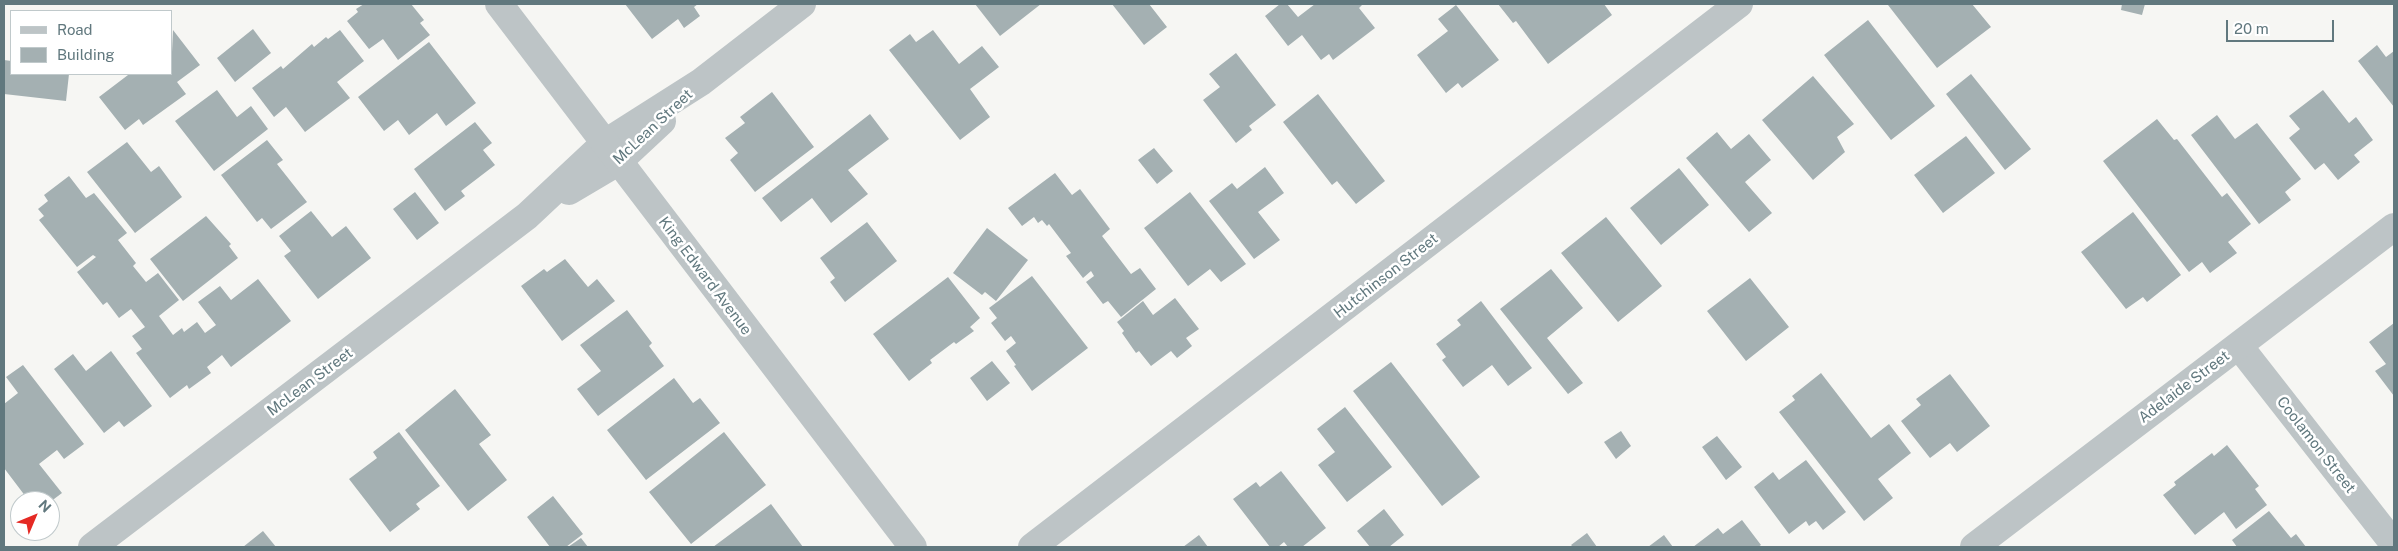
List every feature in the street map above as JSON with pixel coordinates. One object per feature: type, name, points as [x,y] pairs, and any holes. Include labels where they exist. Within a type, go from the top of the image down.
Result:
[{"type":"street","name":"King Edward Avenue","points":[[499,4],[913,547]]},
{"type":"street","name":"McLean Street","points":[[92,547],[611,153],[802,4]]},
{"type":"street","name":"Hutchinson Street","points":[[1032,547],[1739,4]]},
{"type":"street","name":"Adelaide Street","points":[[1974,547],[2394,227]]},
{"type":"street","name":"Coolamon Street","points":[[2239,346],[2394,544]]},
{"type":"building","points":[[364,4],[411,4],[424,20],[420,23],[430,35],[398,60],[383,39],[369,49],[347,21],[358,12],[356,9]]},
{"type":"building","points":[[625,4],[698,4],[694,7],[700,16],[684,28],[678,19],[652,39]]},
{"type":"building","points":[[975,4],[1041,4],[1000,36]]},
{"type":"building","points":[[1112,4],[1149,4],[1167,27],[1144,45]]},
{"type":"building","points":[[1280,4],[1287,4],[1298,17],[1315,4],[1361,4],[1359,8],[1375,28],[1333,60],[1329,54],[1321,60],[1302,35],[1288,46],[1265,16]]},
{"type":"building","points":[[1498,4],[1604,4],[1612,15],[1548,64],[1516,21],[1513,23]]},
{"type":"building","points":[[1972,4],[1991,27],[1937,68],[1888,5]]},
{"type":"building","points":[[2122,4],[2145,4],[2142,15],[2121,10]]},
{"type":"building","points":[[1456,5],[1499,60],[1462,88],[1458,83],[1446,93],[1417,55],[1448,31],[1438,19]]},
{"type":"building","points":[[1868,20],[1935,106],[1891,140],[1824,55]]},
{"type":"building","points":[[253,29],[271,53],[235,82],[217,58]]},
{"type":"building","points":[[173,30],[200,65],[177,82],[186,94],[143,125],[139,119],[125,130],[99,97],[128,75],[172,75]]},
{"type":"building","points":[[340,30],[364,61],[337,82],[350,98],[305,132],[286,107],[274,117],[252,88],[281,66],[283,69],[312,44],[314,47],[326,37],[328,39]]},
{"type":"building","points":[[933,30],[959,64],[982,46],[999,67],[970,89],[990,117],[960,140],[889,50],[910,34],[916,42]]},
{"type":"building","points":[[429,42],[476,103],[446,126],[437,113],[409,135],[398,120],[384,131],[358,97]]},
{"type":"building","points":[[2377,45],[2386,57],[2394,51],[2394,107],[2358,61]]},
{"type":"building","points":[[1236,53],[1276,105],[1249,126],[1252,130],[1236,143],[1203,100],[1220,87],[1209,74]]},
{"type":"building","points":[[4,60],[10,61],[10,75],[69,75],[66,101],[4,94]]},
{"type":"building","points":[[1971,74],[2031,149],[2005,170],[1946,94]]},
{"type":"building","points":[[1813,76],[1854,124],[1837,137],[1845,152],[1813,180],[1762,120]]},
{"type":"building","points":[[217,90],[237,117],[251,106],[268,129],[214,171],[175,121]]},
{"type":"building","points":[[2323,90],[2349,123],[2356,117],[2373,140],[2354,155],[2360,162],[2338,180],[2324,163],[2315,170],[2289,138],[2300,129],[2289,116]]},
{"type":"building","points":[[772,92],[814,147],[755,192],[730,160],[738,153],[725,138],[745,123],[740,117]]},
{"type":"building","points":[[1318,94],[1385,181],[1356,204],[1337,181],[1332,185],[1283,122]]},
{"type":"building","points":[[870,114],[889,139],[848,170],[868,194],[831,223],[812,198],[781,222],[762,198]]},
{"type":"building","points":[[2217,115],[2235,139],[2257,123],[2301,179],[2285,192],[2291,200],[2259,224],[2191,135]]},
{"type":"building","points":[[2157,119],[2174,140],[2177,139],[2222,197],[2227,193],[2251,224],[2228,242],[2237,253],[2210,273],[2202,262],[2189,272],[2103,161]]},
{"type":"building","points":[[475,122],[492,143],[483,150],[495,165],[461,191],[465,196],[445,211],[414,169]]},
{"type":"building","points":[[1717,132],[1731,149],[1749,134],[1771,160],[1745,182],[1772,213],[1749,232],[1686,158]]},
{"type":"building","points":[[1966,136],[1995,173],[1943,213],[1914,175]]},
{"type":"building","points":[[267,140],[283,160],[277,164],[307,202],[271,229],[262,218],[257,222],[221,175]]},
{"type":"building","points":[[127,142],[151,172],[159,166],[182,197],[135,233],[87,172]]},
{"type":"building","points":[[1154,148],[1173,171],[1157,184],[1138,160]]},
{"type":"building","points":[[1265,167],[1284,193],[1258,212],[1280,240],[1254,259],[1209,201],[1232,183],[1237,189]]},
{"type":"building","points":[[1679,168],[1709,205],[1661,245],[1630,208]]},
{"type":"building","points":[[1055,173],[1072,195],[1080,189],[1110,229],[1102,236],[1131,274],[1140,268],[1156,289],[1121,317],[1108,301],[1103,304],[1086,282],[1094,276],[1091,271],[1083,278],[1066,256],[1071,253],[1049,224],[1047,226],[1042,220],[1038,223],[1034,217],[1022,226],[1008,208]]},
{"type":"building","points":[[69,176],[86,198],[94,193],[127,233],[118,240],[136,263],[133,266],[146,282],[158,273],[179,300],[159,316],[173,335],[182,328],[184,332],[197,322],[205,333],[216,325],[198,302],[220,286],[231,300],[258,279],[291,321],[231,367],[222,355],[207,367],[211,373],[189,389],[187,385],[170,398],[136,353],[142,349],[132,336],[145,327],[131,309],[119,318],[107,302],[103,305],[77,272],[96,257],[93,255],[77,267],[39,220],[44,216],[38,209],[48,201],[44,195]]},
{"type":"building","points":[[415,192],[439,223],[417,240],[393,209]]},
{"type":"building","points":[[1190,192],[1246,264],[1221,282],[1210,269],[1188,286],[1144,228]]},
{"type":"building","points":[[311,211],[332,237],[346,226],[371,258],[318,299],[284,256],[291,251],[279,236]]},
{"type":"building","points":[[2133,212],[2181,275],[2147,302],[2143,297],[2126,309],[2081,252]]},
{"type":"building","points":[[206,216],[231,244],[229,246],[238,258],[183,301],[150,259]]},
{"type":"building","points":[[1606,217],[1662,286],[1618,322],[1561,253]]},
{"type":"building","points":[[867,222],[897,261],[845,302],[830,282],[835,278],[820,258]]},
{"type":"building","points":[[987,228],[1028,260],[996,301],[985,292],[982,295],[953,273]]},
{"type":"building","points":[[565,259],[588,287],[597,279],[615,301],[562,341],[521,286],[544,269],[547,272]]},
{"type":"building","points":[[1551,269],[1583,308],[1547,338],[1583,383],[1568,394],[1500,309]]},
{"type":"building","points":[[1032,276],[1088,348],[1032,391],[1006,351],[1016,343],[1011,336],[1005,341],[991,323],[997,318],[989,308]]},
{"type":"building","points":[[948,277],[980,318],[970,327],[974,331],[956,344],[954,342],[930,360],[932,363],[909,381],[873,334]]},
{"type":"building","points":[[1750,278],[1789,327],[1746,361],[1707,311]]},
{"type":"building","points":[[1175,298],[1199,329],[1186,338],[1192,346],[1177,358],[1171,351],[1151,366],[1139,351],[1136,353],[1117,322],[1143,301],[1153,315]]},
{"type":"building","points":[[1481,301],[1532,368],[1508,386],[1492,365],[1463,387],[1442,360],[1446,357],[1436,344],[1461,325],[1457,320]]},
{"type":"building","points":[[627,310],[652,343],[649,346],[664,366],[598,416],[577,389],[601,371],[580,345]]},
{"type":"building","points":[[2394,323],[2394,396],[2375,371],[2386,364],[2369,342]]},
{"type":"building","points":[[111,351],[152,406],[124,427],[119,421],[104,433],[54,369],[73,354],[86,371]]},
{"type":"building","points":[[992,361],[1010,383],[987,401],[970,378]]},
{"type":"building","points":[[1391,362],[1480,477],[1442,506],[1353,391]]},
{"type":"building","points":[[23,365],[84,444],[64,459],[57,450],[39,464],[62,493],[60,494],[60,491],[21,491],[4,468],[4,404],[18,393],[6,377]]},
{"type":"building","points":[[1821,373],[1871,438],[1889,424],[1911,453],[1878,479],[1893,498],[1864,521],[1779,412],[1795,400],[1792,396]]},
{"type":"building","points":[[1950,374],[1990,426],[1957,452],[1950,443],[1930,458],[1901,421],[1921,405],[1916,399]]},
{"type":"building","points":[[674,378],[693,403],[700,398],[720,423],[646,480],[607,430]]},
{"type":"building","points":[[455,389],[491,435],[479,444],[507,480],[468,511],[405,430]]},
{"type":"building","points":[[1345,407],[1392,467],[1347,502],[1318,465],[1335,452],[1317,429]]},
{"type":"building","points":[[1621,431],[1631,446],[1616,459],[1604,442]]},
{"type":"building","points":[[399,432],[440,486],[416,504],[420,509],[390,532],[349,479],[377,458],[373,452]]},
{"type":"building","points":[[724,432],[766,485],[691,544],[649,492]]},
{"type":"building","points":[[1717,436],[1742,467],[1726,480],[1702,447]]},
{"type":"building","points":[[2227,445],[2259,486],[2255,489],[2267,505],[2236,529],[2224,512],[2195,535],[2163,495],[2176,485],[2174,482],[2212,453],[2214,456]]},
{"type":"building","points":[[1806,460],[1846,512],[1823,530],[1816,521],[1809,526],[1806,521],[1789,534],[1754,487],[1773,472],[1779,480]]},
{"type":"building","points":[[1281,471],[1326,528],[1302,547],[1288,547],[1284,542],[1278,547],[1270,547],[1233,499],[1256,482],[1260,487]]},
{"type":"building","points":[[553,496],[583,534],[566,547],[550,547],[527,517]]},
{"type":"building","points":[[771,504],[803,547],[713,547]]},
{"type":"building","points":[[1384,509],[1404,535],[1389,547],[1370,547],[1357,531]]},
{"type":"building","points":[[2269,511],[2291,538],[2296,534],[2306,547],[2237,547],[2232,540]]},
{"type":"building","points":[[1742,520],[1761,545],[1758,547],[1693,547],[1718,528],[1723,534]]},
{"type":"building","points":[[263,531],[276,547],[243,547]]},
{"type":"building","points":[[1587,533],[1597,547],[1573,547],[1571,545]]},
{"type":"building","points":[[1199,535],[1208,547],[1183,547]]},
{"type":"building","points":[[1664,535],[1673,547],[1648,547]]},
{"type":"building","points":[[581,538],[588,547],[568,547]]}]
